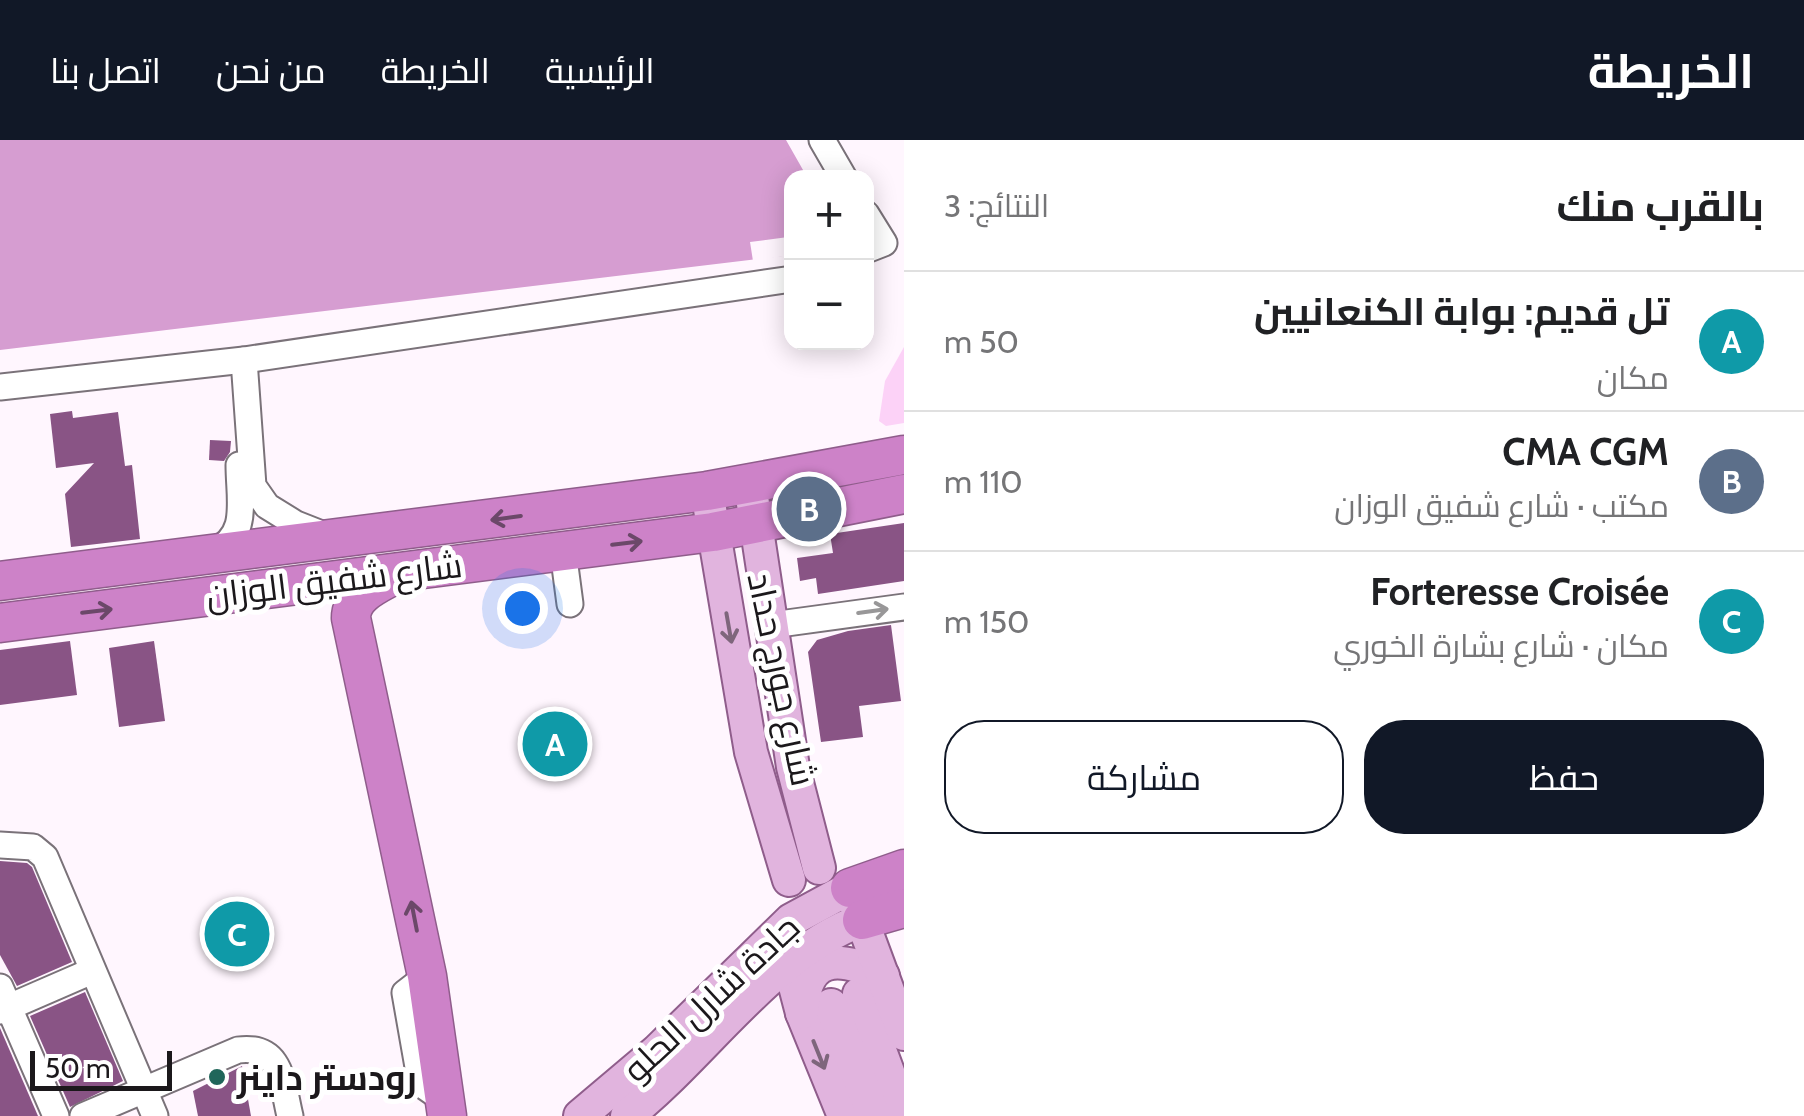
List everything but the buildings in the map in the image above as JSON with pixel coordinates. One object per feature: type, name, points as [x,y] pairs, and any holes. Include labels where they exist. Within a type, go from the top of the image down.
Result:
[{"type":"highway","points":[[0,582],[707,491],[904,456]]},
{"type":"highway","name":"شارع شفيق الوزان","points":[[0,623],[713,532],[904,494]]},
{"type":"highway","points":[[398,572],[358,598],[351,608],[351,618],[426,976],[445,1108]]},
{"type":"highway","name":"جادة شارل الحلو","points":[[844,892],[904,869]]},
{"type":"highway","name":"جادة شارل الحلو","points":[[844,892],[904,908]]},
{"type":"main road","name":"شارع جورج حداد","points":[[750,484],[793,767],[844,892],[844,1116]]},
{"type":"main road","name":"شارع جورج حداد","points":[[707,491],[751,752],[788,880]]},
{"type":"main road","name":"جادة شارل الحلو","points":[[580,1116],[656,1051],[781,929],[814,905],[844,892]]},
{"type":"main road","name":"جادة شارل الحلو","points":[[627,1116],[684,1067],[788,962],[836,930],[844,892]]},
{"type":"main road","name":"شارع جورج حداد","points":[[781,929],[788,962],[904,1034]]},
{"type":"main road","name":"شارع جورج حداد","points":[[844,997],[904,1116]]},
{"type":"main road","name":"شارع جورج حداد","points":[[844,997],[874,1116]]},
{"type":"street","points":[[822,140],[839,170]]},
{"type":"street","points":[[874,227],[884,243],[874,247]]},
{"type":"street","points":[[0,387],[244,360],[784,280]]},
{"type":"street","points":[[244,360],[252,486],[267,506],[338,540]]},
{"type":"street","points":[[204,557],[229,545],[238,532],[244,360]]},
{"type":"street","points":[[563,551],[570,604]]},
{"type":"street","points":[[772,624],[904,607]]},
{"type":"street","points":[[0,844],[32,847],[50,865],[155,1116]]},
{"type":"street","points":[[56,1116],[3,1002],[92,971]]},
{"type":"street","points":[[83,1116],[238,1050],[251,1048],[275,1062],[290,1116]]},
{"type":"shaded area","points":[[0,140],[786,140],[803,170],[784,170],[784,256],[0,350]]},
{"type":"shaded area","points":[[904,347],[904,423],[886,426],[879,421],[885,381]]},
{"type":"pier","points":[[784,238],[784,256],[753,261],[750,242]]},
{"type":"place","name":"CMA CGM","points":[[809,509]]},
{"type":"place","name":"تل قديم: بوابة الكنعانيين","points":[[555,744]]},
{"type":"place","name":"Forteresse Croisée","points":[[237,934]]},
{"type":"place","name":"رودستر داينر","points":[[217,1077]]}]
